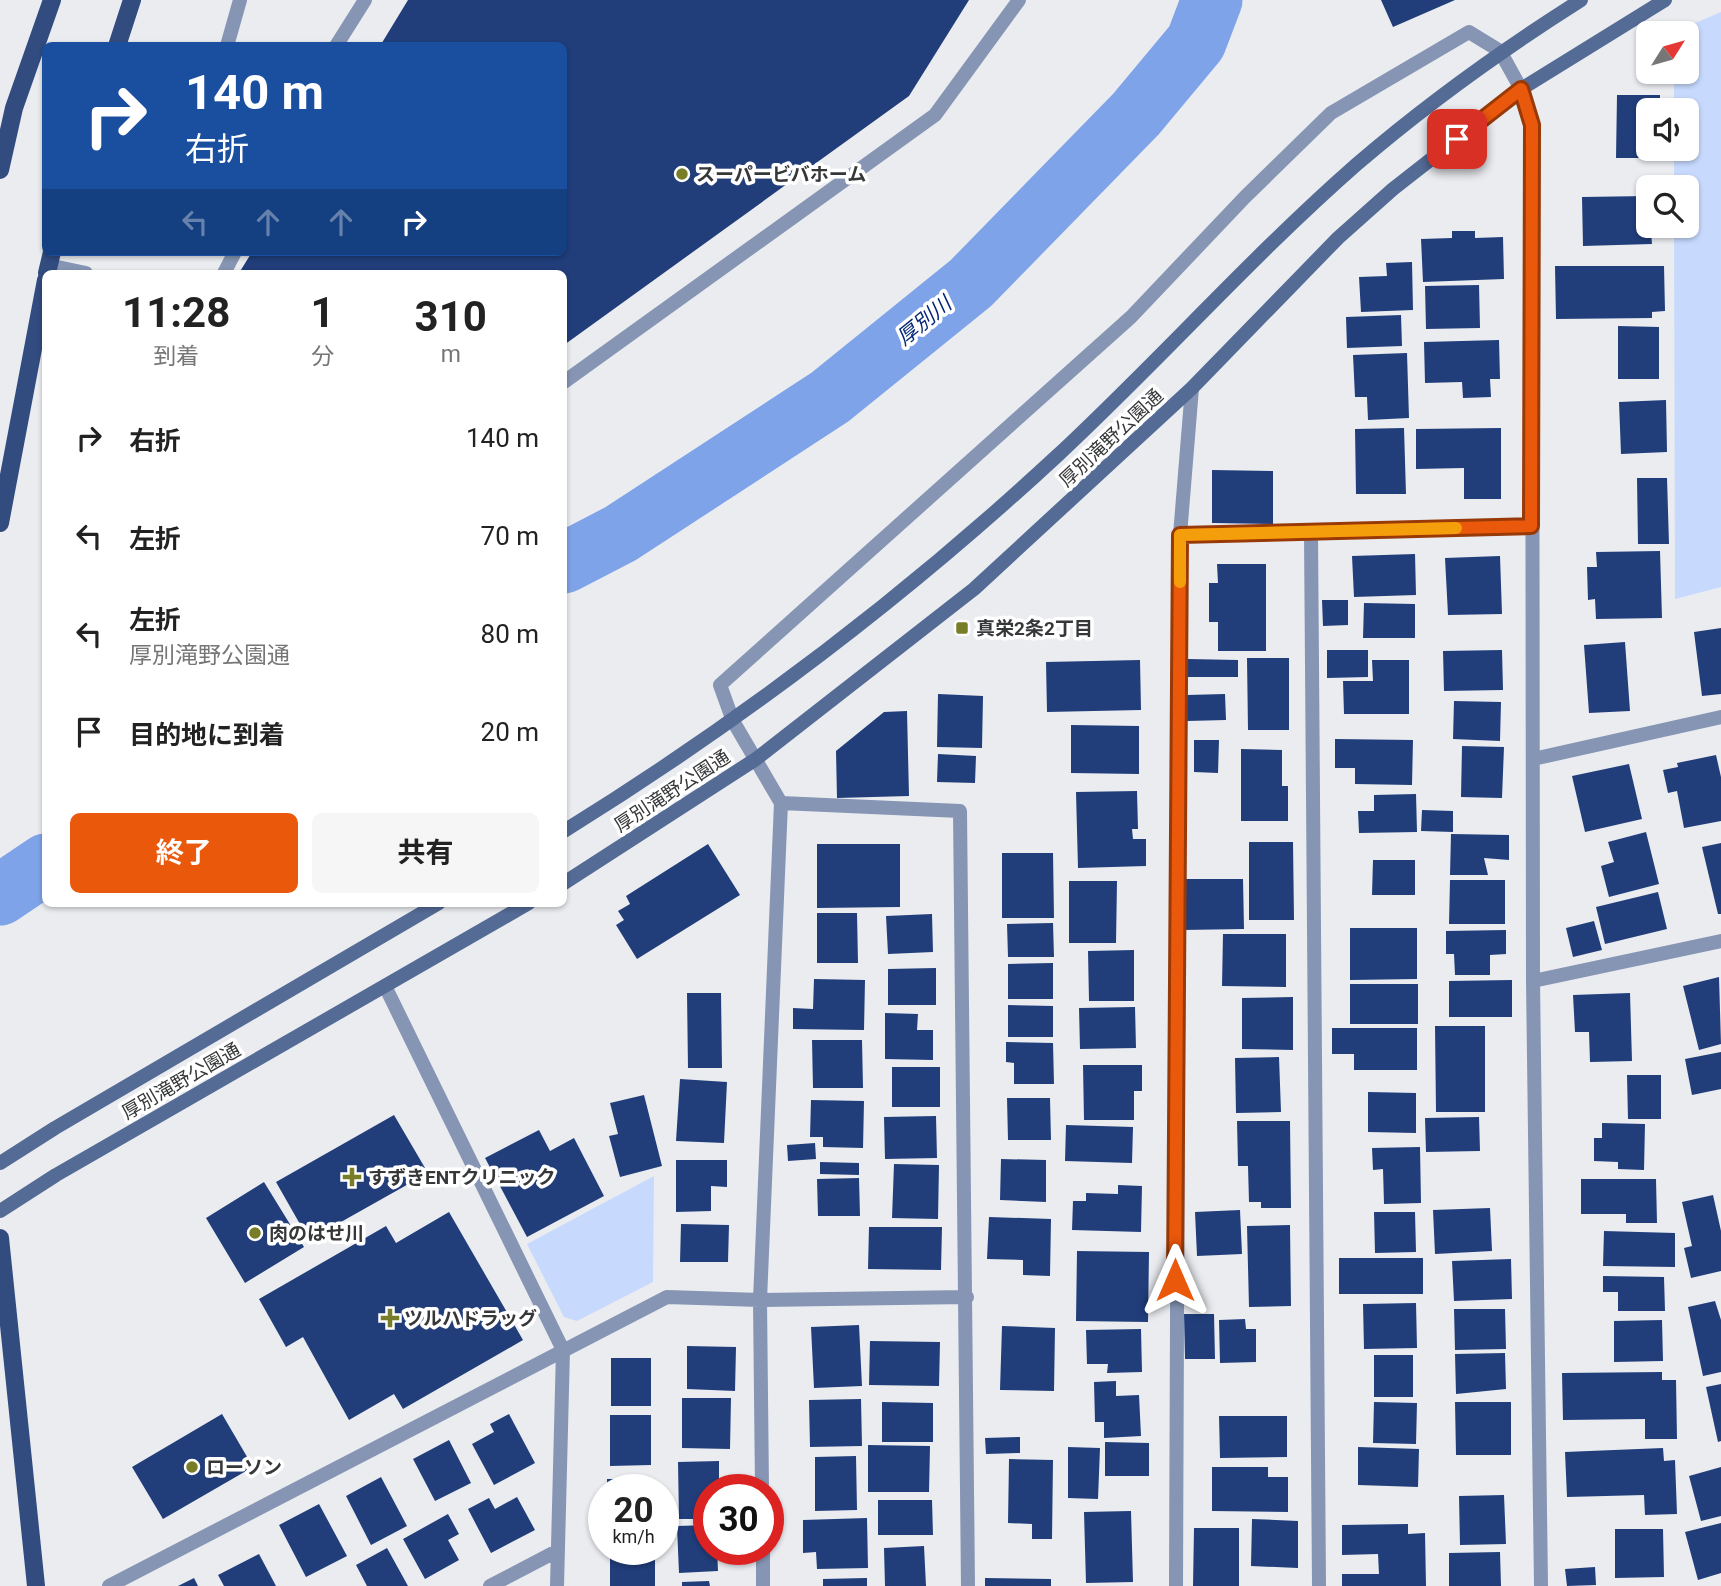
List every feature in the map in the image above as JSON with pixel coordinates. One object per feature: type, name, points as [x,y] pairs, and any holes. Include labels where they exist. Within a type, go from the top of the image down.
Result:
[{"type":"main road","points":[[0,170],[15,108],[52,0]]},
{"type":"main road","points":[[118,42],[132,0]]},
{"type":"main road","name":"厚別滝野公園通","points":[[567,829],[654,776],[733,722],[945,557],[1070,444],[1327,192],[1420,112],[1500,51],[1581,0]]},
{"type":"main road","name":"厚別滝野公園通","points":[[567,881],[756,759],[974,589],[1192,388],[1338,238],[1393,189],[1521,89],[1665,0]]},
{"type":"main road","points":[[0,523],[42,299]]},
{"type":"main road","name":"厚別滝野公園通","points":[[0,1163],[54,1128],[432,907]]},
{"type":"main road","name":"厚別滝野公園通","points":[[0,1211],[56,1175],[522,907]]},
{"type":"main road","points":[[0,1238],[36,1586]]},
{"type":"street","points":[[228,42],[240,0]]},
{"type":"street","points":[[339,42],[365,0]]},
{"type":"street","points":[[567,380],[935,115],[1019,0]]},
{"type":"street","points":[[762,1474],[760,1300],[781,803],[733,722],[720,685],[1131,317],[1245,197],[1331,113],[1469,32],[1500,51],[1521,89],[1532,125],[1531,526],[1541,1586]]},
{"type":"street","points":[[48,267],[67,270]]},
{"type":"street","points":[[1176,1586],[1180,535],[1192,388]]},
{"type":"street","points":[[1180,535],[1531,526]]},
{"type":"street","points":[[1311,533],[1319,1586]]},
{"type":"street","points":[[1533,759],[1721,716]]},
{"type":"street","points":[[781,803],[960,811],[968,1586]]},
{"type":"street","points":[[1534,981],[1721,941]]},
{"type":"street","points":[[385,986],[563,1350],[557,1586]]},
{"type":"street","points":[[109,1586],[667,1297],[760,1300],[967,1297]]},
{"type":"street","points":[[490,1586],[557,1551]]},
{"type":"street","points":[[763,1565],[763,1586]]},
{"type":"shaded area","points":[[1721,12],[1721,587],[1675,599],[1674,238],[1699,238],[1699,175],[1674,175],[1674,161],[1699,161],[1699,98],[1674,98],[1674,84],[1699,84],[1699,21]]},
{"type":"shaded area","points":[[654,1176],[653,1282],[577,1321],[564,1317],[527,1244]]},
{"type":"building","name":"スーパービバホーム","points":[[408,0],[969,0],[909,96],[567,343],[567,270],[241,270],[250,256],[567,256],[567,42],[382,42]]},
{"type":"building","points":[[1381,0],[1455,0],[1393,27]]},
{"type":"building","points":[[1617,95],[1660,95],[1660,98],[1636,98],[1636,158],[1616,158]]},
{"type":"building","points":[[1636,196],[1636,238],[1652,238],[1652,244],[1583,246],[1582,197]]},
{"type":"building","points":[[1452,231],[1475,231],[1475,238],[1503,237],[1504,279],[1423,282],[1421,239],[1452,238]]},
{"type":"building","points":[[1412,262],[1413,310],[1361,312],[1359,277],[1387,276],[1386,263]]},
{"type":"building","points":[[1555,266],[1664,266],[1665,311],[1652,312],[1652,318],[1556,319]]},
{"type":"building","points":[[1479,285],[1480,328],[1426,329],[1425,286]]},
{"type":"building","points":[[1401,315],[1402,346],[1347,348],[1346,317]]},
{"type":"building","points":[[1618,326],[1659,327],[1659,379],[1618,379]]},
{"type":"building","points":[[1499,340],[1500,379],[1490,379],[1491,397],[1463,398],[1462,382],[1425,383],[1424,342]]},
{"type":"building","points":[[1407,353],[1409,418],[1368,420],[1367,397],[1355,397],[1353,355]]},
{"type":"building","points":[[1666,400],[1667,452],[1621,454],[1619,402]]},
{"type":"building","points":[[1404,428],[1406,494],[1356,494],[1355,429]]},
{"type":"building","points":[[1501,428],[1501,499],[1464,499],[1464,468],[1416,469],[1416,429]]},
{"type":"building","points":[[1212,470],[1273,471],[1273,524],[1212,523]]},
{"type":"building","points":[[1637,478],[1667,478],[1669,544],[1638,544]]},
{"type":"building","points":[[1660,551],[1662,618],[1596,619],[1595,599],[1588,600],[1587,567],[1597,567],[1596,552]]},
{"type":"building","points":[[1415,554],[1416,595],[1354,597],[1352,556]]},
{"type":"building","points":[[1500,556],[1502,614],[1448,615],[1445,558]]},
{"type":"building","points":[[1217,564],[1266,564],[1266,651],[1218,651],[1218,622],[1209,622],[1209,583],[1218,583]]},
{"type":"building","points":[[1322,600],[1348,600],[1348,625],[1323,626]]},
{"type":"building","points":[[1364,603],[1415,604],[1415,638],[1363,638]]},
{"type":"building","points":[[1721,628],[1721,694],[1702,696],[1694,632]]},
{"type":"building","points":[[1625,642],[1630,711],[1589,713],[1584,645]]},
{"type":"building","points":[[1327,650],[1368,650],[1368,677],[1327,678]]},
{"type":"building","points":[[1502,650],[1503,690],[1444,691],[1443,651]]},
{"type":"building","points":[[1247,658],[1289,658],[1289,730],[1248,730]]},
{"type":"building","points":[[1188,659],[1238,660],[1238,677],[1188,677]]},
{"type":"building","points":[[1140,660],[1141,710],[1047,712],[1046,662]]},
{"type":"building","points":[[1372,660],[1409,660],[1409,714],[1344,714],[1343,681],[1373,681]]},
{"type":"building","points":[[938,694],[983,696],[982,748],[937,747]]},
{"type":"building","points":[[1225,694],[1226,720],[1187,721],[1187,695]]},
{"type":"building","points":[[1454,701],[1501,702],[1500,741],[1453,739]]},
{"type":"building","points":[[907,711],[909,796],[837,798],[836,751],[884,712]]},
{"type":"building","points":[[1071,725],[1139,726],[1139,774],[1071,773]]},
{"type":"building","points":[[1335,739],[1413,740],[1412,785],[1355,784],[1355,768],[1335,768]]},
{"type":"building","points":[[1194,740],[1219,740],[1218,773],[1194,772]]},
{"type":"building","points":[[1462,746],[1504,747],[1502,798],[1461,797]]},
{"type":"building","points":[[1241,749],[1282,750],[1282,786],[1288,786],[1288,821],[1241,821]]},
{"type":"building","points":[[938,754],[976,756],[975,783],[937,782]]},
{"type":"building","points":[[1716,755],[1721,777],[1721,821],[1684,828],[1677,791],[1668,793],[1663,770],[1678,767],[1677,763]]},
{"type":"building","points":[[1629,764],[1642,819],[1585,832],[1572,776]]},
{"type":"building","points":[[1137,791],[1138,829],[1132,829],[1133,839],[1146,839],[1146,866],[1078,868],[1076,792]]},
{"type":"building","points":[[1416,794],[1417,832],[1359,833],[1358,811],[1374,811],[1374,795]]},
{"type":"building","points":[[1422,810],[1453,811],[1453,832],[1421,831]]},
{"type":"building","points":[[1646,832],[1659,884],[1609,897],[1601,866],[1614,862],[1608,842]]},
{"type":"building","points":[[1451,834],[1509,835],[1509,860],[1484,858],[1488,875],[1450,875]]},
{"type":"building","points":[[1249,842],[1293,842],[1294,920],[1249,920]]},
{"type":"building","points":[[1721,843],[1721,914],[1718,914],[1702,847]]},
{"type":"building","points":[[708,844],[740,895],[637,959],[616,925],[624,920],[618,911],[630,904],[626,896]]},
{"type":"building","points":[[817,844],[900,844],[900,907],[817,908]]},
{"type":"building","points":[[1002,853],[1053,853],[1054,918],[1002,918]]},
{"type":"building","points":[[1373,860],[1415,860],[1415,895],[1372,895]]},
{"type":"building","points":[[1182,879],[1243,879],[1244,929],[1182,930]]},
{"type":"building","points":[[1450,880],[1505,880],[1505,924],[1449,924]]},
{"type":"building","points":[[1069,881],[1117,881],[1116,943],[1069,943]]},
{"type":"building","points":[[1658,892],[1667,929],[1605,944],[1596,907]]},
{"type":"building","points":[[817,913],[857,913],[858,963],[817,963]]},
{"type":"building","points":[[932,914],[933,952],[888,954],[886,916]]},
{"type":"building","points":[[1594,921],[1602,950],[1573,957],[1566,928]]},
{"type":"building","points":[[1053,923],[1054,957],[1008,957],[1007,924]]},
{"type":"building","points":[[1350,928],[1417,928],[1417,979],[1350,980]]},
{"type":"building","points":[[1506,930],[1506,954],[1490,955],[1490,975],[1455,975],[1454,954],[1446,954],[1446,931]]},
{"type":"building","points":[[1223,934],[1286,934],[1286,987],[1222,986]]},
{"type":"building","points":[[1134,950],[1134,1001],[1089,1001],[1088,951]]},
{"type":"building","points":[[1053,963],[1053,999],[1008,999],[1008,964]]},
{"type":"building","points":[[936,968],[936,1005],[888,1005],[888,969]]},
{"type":"building","points":[[1719,977],[1721,1044],[1699,1050],[1683,986]]},
{"type":"building","points":[[814,979],[865,980],[864,1030],[793,1029],[793,1008],[813,1009]]},
{"type":"building","points":[[1512,980],[1512,1017],[1449,1017],[1449,981]]},
{"type":"building","points":[[1350,984],[1418,984],[1418,1024],[1350,1024]]},
{"type":"building","points":[[687,993],[721,993],[722,1068],[688,1068]]},
{"type":"building","points":[[1630,993],[1632,1061],[1590,1062],[1589,1032],[1575,1032],[1573,995]]},
{"type":"building","points":[[1293,997],[1293,1050],[1242,1049],[1242,998]]},
{"type":"building","points":[[1008,1005],[1053,1006],[1053,1037],[1008,1037]]},
{"type":"building","points":[[1135,1007],[1136,1048],[1080,1049],[1079,1008]]},
{"type":"building","points":[[885,1013],[918,1014],[917,1030],[933,1030],[933,1060],[885,1059]]},
{"type":"building","points":[[1435,1026],[1485,1026],[1485,1112],[1436,1112]]},
{"type":"building","points":[[1332,1028],[1417,1028],[1417,1070],[1354,1070],[1354,1054],[1332,1054]]},
{"type":"building","points":[[812,1040],[862,1040],[863,1088],[813,1088]]},
{"type":"building","points":[[1006,1042],[1053,1043],[1054,1084],[1014,1084],[1014,1063],[1006,1062]]},
{"type":"building","points":[[1721,1052],[1721,1089],[1692,1095],[1685,1059]]},
{"type":"building","points":[[1279,1057],[1281,1112],[1236,1113],[1235,1058]]},
{"type":"building","points":[[1083,1065],[1142,1065],[1142,1091],[1134,1091],[1134,1120],[1084,1120]]},
{"type":"building","points":[[892,1067],[940,1067],[940,1107],[892,1107]]},
{"type":"building","points":[[1627,1075],[1661,1075],[1661,1119],[1628,1119]]},
{"type":"building","points":[[680,1079],[727,1082],[724,1143],[676,1141]]},
{"type":"building","points":[[1368,1092],[1416,1093],[1416,1133],[1368,1132]]},
{"type":"building","points":[[644,1095],[662,1166],[620,1177],[609,1136],[618,1134],[610,1103]]},
{"type":"building","points":[[1007,1098],[1050,1098],[1051,1140],[1008,1140]]},
{"type":"building","points":[[811,1100],[864,1101],[863,1148],[823,1147],[823,1137],[810,1137]]},
{"type":"building","name":"すずきENTクリニック","points":[[394,1115],[428,1173],[309,1240],[276,1182]]},
{"type":"building","points":[[936,1116],[937,1158],[885,1159],[884,1117]]},
{"type":"building","points":[[1479,1117],[1480,1151],[1426,1152],[1425,1118]]},
{"type":"building","points":[[1237,1121],[1290,1121],[1291,1208],[1261,1208],[1261,1202],[1249,1202],[1248,1166],[1238,1166]]},
{"type":"building","points":[[1602,1123],[1645,1124],[1644,1170],[1618,1169],[1618,1162],[1594,1161],[1594,1138],[1602,1138]]},
{"type":"building","points":[[1066,1125],[1133,1127],[1132,1163],[1065,1161]]},
{"type":"building","points":[[539,1130],[550,1151],[574,1138],[604,1196],[527,1237],[485,1158]]},
{"type":"building","points":[[815,1143],[816,1159],[788,1161],[787,1145]]},
{"type":"building","points":[[1420,1147],[1421,1203],[1384,1204],[1383,1169],[1373,1170],[1372,1148]]},
{"type":"building","points":[[1001,1159],[1046,1160],[1046,1202],[1000,1200]]},
{"type":"building","points":[[676,1160],[727,1160],[727,1187],[711,1186],[711,1211],[676,1212]]},
{"type":"building","points":[[820,1162],[859,1163],[859,1175],[820,1174]]},
{"type":"building","points":[[894,1164],[939,1165],[938,1219],[892,1218]]},
{"type":"building","points":[[859,1178],[860,1216],[818,1216],[817,1179]]},
{"type":"building","points":[[1581,1179],[1656,1179],[1657,1223],[1626,1223],[1626,1214],[1581,1214]]},
{"type":"building","name":"肉のはせ川","points":[[264,1182],[304,1247],[245,1283],[206,1218]]},
{"type":"building","points":[[1118,1185],[1142,1186],[1141,1232],[1072,1230],[1073,1201],[1086,1201],[1086,1193],[1118,1194]]},
{"type":"building","points":[[1713,1195],[1721,1231],[1721,1271],[1691,1278],[1684,1248],[1692,1246],[1682,1202]]},
{"type":"building","points":[[1490,1208],[1492,1251],[1435,1254],[1433,1210]]},
{"type":"building","points":[[1240,1210],[1242,1254],[1197,1256],[1195,1212]]},
{"type":"building","name":"ツルハドラッグ","points":[[449,1212],[523,1340],[403,1409],[394,1394],[349,1420],[303,1337],[286,1347],[259,1299],[386,1226],[396,1243]]},
{"type":"building","points":[[1374,1212],[1415,1212],[1416,1252],[1375,1253]]},
{"type":"building","points":[[989,1217],[1051,1219],[1050,1276],[1023,1275],[1023,1260],[987,1259]]},
{"type":"building","points":[[681,1224],[729,1225],[728,1262],[680,1262]]},
{"type":"building","points":[[1290,1225],[1291,1306],[1249,1307],[1247,1226]]},
{"type":"building","points":[[869,1227],[942,1227],[941,1270],[868,1269]]},
{"type":"building","points":[[1604,1231],[1675,1233],[1675,1267],[1603,1266]]},
{"type":"building","points":[[1077,1251],[1149,1252],[1148,1322],[1076,1321]]},
{"type":"building","points":[[1339,1258],[1423,1258],[1423,1294],[1339,1294]]},
{"type":"building","points":[[1511,1259],[1512,1299],[1454,1301],[1452,1261]]},
{"type":"building","points":[[1603,1276],[1664,1277],[1665,1311],[1618,1311],[1618,1292],[1603,1292]]},
{"type":"building","points":[[1715,1301],[1721,1320],[1721,1372],[1703,1376],[1688,1307]]},
{"type":"building","points":[[1416,1303],[1417,1348],[1364,1349],[1363,1304]]},
{"type":"building","points":[[1454,1309],[1505,1309],[1506,1349],[1455,1350]]},
{"type":"building","points":[[1184,1314],[1214,1314],[1215,1359],[1185,1359]]},
{"type":"building","points":[[1245,1319],[1246,1329],[1256,1329],[1256,1362],[1220,1363],[1219,1320]]},
{"type":"building","points":[[1662,1320],[1663,1361],[1614,1362],[1614,1321]]},
{"type":"building","points":[[859,1325],[862,1386],[814,1388],[811,1327]]},
{"type":"building","points":[[1002,1326],[1055,1328],[1054,1391],[1000,1390]]},
{"type":"building","points":[[1141,1329],[1142,1372],[1107,1373],[1108,1364],[1087,1364],[1086,1330]]},
{"type":"building","points":[[870,1341],[940,1342],[939,1386],[869,1385]]},
{"type":"building","points":[[687,1346],[736,1347],[735,1391],[687,1389]]},
{"type":"building","points":[[1505,1353],[1506,1389],[1456,1394],[1455,1354]]},
{"type":"building","points":[[1374,1355],[1413,1355],[1413,1397],[1374,1397]]},
{"type":"building","points":[[611,1358],[651,1358],[651,1406],[611,1406]]},
{"type":"building","points":[[1662,1372],[1662,1380],[1676,1380],[1677,1439],[1645,1439],[1645,1419],[1563,1420],[1562,1373]]},
{"type":"building","points":[[1116,1381],[1116,1396],[1139,1395],[1141,1436],[1104,1438],[1104,1422],[1095,1422],[1094,1382]]},
{"type":"building","points":[[1721,1384],[1721,1441],[1718,1442],[1706,1387]]},
{"type":"building","points":[[682,1398],[731,1398],[730,1449],[682,1448]]},
{"type":"building","points":[[861,1399],[862,1446],[810,1447],[809,1400]]},
{"type":"building","points":[[882,1402],[933,1403],[933,1442],[882,1442]]},
{"type":"building","points":[[1374,1402],[1417,1403],[1416,1444],[1373,1443]]},
{"type":"building","points":[[1455,1402],[1511,1402],[1511,1455],[1456,1455]]},
{"type":"building","name":"ローソン","points":[[222,1414],[253,1467],[163,1519],[132,1467]]},
{"type":"building","points":[[509,1414],[535,1463],[494,1485],[472,1444],[494,1432],[490,1424]]},
{"type":"building","points":[[610,1415],[651,1415],[651,1465],[610,1466]]},
{"type":"building","points":[[1219,1416],[1287,1416],[1287,1457],[1220,1458]]},
{"type":"building","points":[[1020,1437],[1020,1453],[986,1454],[985,1438]]},
{"type":"building","points":[[449,1440],[471,1483],[435,1501],[413,1459]]},
{"type":"building","points":[[1105,1442],[1149,1443],[1149,1476],[1105,1476]]},
{"type":"building","points":[[868,1445],[930,1446],[929,1492],[868,1492]]},
{"type":"building","points":[[1068,1447],[1100,1448],[1098,1499],[1068,1498]]},
{"type":"building","points":[[1358,1447],[1419,1449],[1418,1487],[1358,1485]]},
{"type":"building","points":[[1663,1448],[1664,1461],[1675,1460],[1677,1514],[1645,1515],[1644,1495],[1567,1497],[1565,1452]]},
{"type":"building","points":[[856,1456],[857,1510],[815,1511],[815,1457]]},
{"type":"building","points":[[1009,1459],[1053,1460],[1052,1539],[1032,1539],[1032,1524],[1008,1523]]},
{"type":"building","points":[[719,1461],[719,1474],[693,1474],[693,1519],[679,1519],[678,1462]]},
{"type":"building","points":[[1212,1467],[1268,1467],[1268,1477],[1288,1477],[1288,1512],[1212,1511]]},
{"type":"building","points":[[1721,1467],[1721,1516],[1701,1521],[1689,1476]]},
{"type":"building","points":[[381,1477],[407,1526],[371,1545],[346,1496]]},
{"type":"building","points":[[1504,1495],[1506,1544],[1460,1545],[1459,1496]]},
{"type":"building","points":[[517,1497],[535,1530],[491,1553],[468,1509],[489,1498],[495,1509]]},
{"type":"building","points":[[878,1500],[932,1500],[933,1535],[878,1535]]},
{"type":"building","points":[[319,1504],[347,1556],[306,1577],[279,1525]]},
{"type":"building","points":[[1131,1511],[1133,1582],[1086,1583],[1084,1512]]},
{"type":"building","points":[[448,1514],[459,1534],[448,1540],[459,1560],[425,1579],[403,1539]]},
{"type":"building","points":[[867,1518],[868,1568],[817,1569],[816,1552],[803,1553],[803,1520]]},
{"type":"building","points":[[1252,1519],[1298,1521],[1298,1568],[1251,1566]]},
{"type":"building","points":[[1721,1523],[1721,1573],[1698,1580],[1685,1532]]},
{"type":"building","points":[[1408,1524],[1408,1534],[1425,1533],[1426,1586],[1342,1586],[1342,1574],[1379,1574],[1378,1554],[1342,1555],[1342,1525]]},
{"type":"building","points":[[679,1526],[693,1526],[693,1565],[718,1565],[718,1571],[679,1573]]},
{"type":"building","points":[[1194,1528],[1239,1528],[1239,1586],[1193,1586]]},
{"type":"building","points":[[1615,1529],[1663,1529],[1664,1577],[1615,1578]]},
{"type":"building","points":[[924,1546],[926,1586],[885,1586],[884,1548]]},
{"type":"building","points":[[387,1548],[408,1586],[367,1586],[356,1565]]},
{"type":"building","points":[[1500,1552],[1501,1586],[1449,1586],[1449,1553]]},
{"type":"building","points":[[259,1554],[276,1586],[224,1586],[218,1575]]},
{"type":"building","points":[[610,1565],[655,1565],[655,1586],[610,1586]]},
{"type":"building","points":[[1595,1567],[1596,1585],[1567,1586],[1565,1569]]},
{"type":"building","points":[[194,1578],[198,1586],[178,1586]]},
{"type":"building","points":[[867,1578],[867,1586],[823,1586],[823,1579]]},
{"type":"building","points":[[985,1578],[1051,1579],[1051,1586],[985,1586]]},
{"type":"building","points":[[709,1581],[710,1586],[682,1586],[682,1582]]},
{"type":"waterway","name":"厚別川","points":[[567,561],[620,534],[830,397],[971,283],[1136,114],[1196,42],[1212,0]]},
{"type":"waterway","name":"厚別川","points":[[0,895],[42,867]]},
{"type":"slow traffic","points":[[1180,582],[1180,535],[1456,528]]},
{"type":"place","name":"スーパービバホーム","points":[[682,174]]},
{"type":"place","name":"真栄2条2丁目","points":[[962,628]]},
{"type":"place","name":"すずきENTクリニック","points":[[352,1177]]},
{"type":"place","name":"肉のはせ川","points":[[255,1233]]},
{"type":"place","name":"ツルハドラッグ","points":[[390,1318]]},
{"type":"place","name":"ローソン","points":[[192,1467]]},
{"type":"route","points":[[1175,1280],[1180,535],[1531,526],[1532,125],[1521,89],[1457,139]]}]
